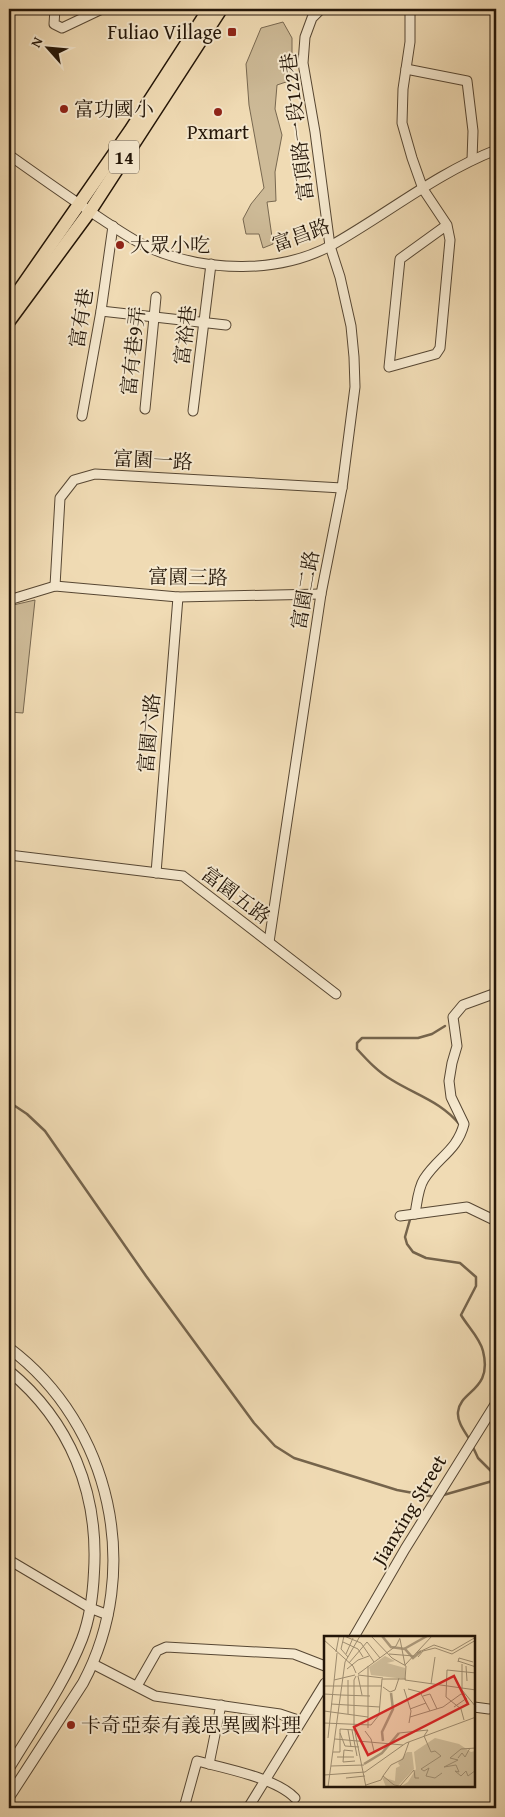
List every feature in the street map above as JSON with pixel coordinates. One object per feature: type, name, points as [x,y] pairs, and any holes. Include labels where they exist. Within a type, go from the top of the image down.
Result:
[{"type":"main road","name":"14","points":[[9,305],[85,208],[130,132],[209,9]]},
{"type":"main road","name":"14","points":[[9,321],[221,9]]},
{"type":"street","points":[[55,9],[54,24],[62,28],[102,9]]},
{"type":"street","name":"富頂路一段122巷","points":[[321,9],[312,18],[305,37],[303,63],[315,132],[330,246]]},
{"type":"street","points":[[410,9],[410,42],[403,89],[402,123],[423,189],[447,225],[450,240],[440,348],[436,354],[389,367],[400,259],[447,225]]},
{"type":"street","points":[[406,69],[467,81],[473,131],[472,160]]},
{"type":"street","name":"富昌路","points":[[9,156],[85,208],[151,249],[184,260],[234,267],[261,267],[291,261],[330,246],[472,160],[496,150]]},
{"type":"street","name":"富有巷","points":[[82,416],[101,311],[113,226]]},
{"type":"street","name":"富園二路","points":[[269,942],[321,594],[342,488],[355,387],[350,326],[340,277],[330,246]]},
{"type":"street","name":"富裕巷","points":[[193,411],[212,264]]},
{"type":"street","name":"富有巷9弄","points":[[144,409],[156,297]]},
{"type":"street","points":[[101,311],[226,325]]},
{"type":"street","name":"富園一路","points":[[55,586],[60,498],[74,480],[95,474],[342,488]]},
{"type":"street","points":[[9,600],[55,586]]},
{"type":"street","name":"富園三路","points":[[55,586],[178,597],[321,594]]},
{"type":"street","name":"富園六路","points":[[156,873],[178,597]]},
{"type":"street","name":"富園五路","points":[[9,855],[183,876],[336,994]]},
{"type":"street","points":[[496,958],[496,984]]},
{"type":"street","points":[[496,993],[463,1005],[453,1017],[457,1046],[449,1081],[451,1097],[464,1124],[458,1142],[432,1168],[423,1181],[408,1215],[467,1207],[496,1221]]},
{"type":"street","points":[[9,1348],[40,1374],[73,1417],[91,1454],[107,1496],[112,1527],[112,1585],[108,1615],[93,1664],[83,1684],[9,1797]]},
{"type":"street","points":[[9,1371],[35,1394],[49,1411],[65,1436],[84,1476],[93,1518],[95,1558],[90,1608],[83,1638],[70,1666],[9,1768]]},
{"type":"street","name":"Jianxing Street","points":[[355,1636],[439,1493],[496,1403]]},
{"type":"street","points":[[9,1560],[90,1608],[108,1615]]},
{"type":"street","points":[[137,1686],[157,1651],[166,1647],[294,1654],[324,1666]]},
{"type":"street","points":[[93,1664],[155,1696],[280,1714],[301,1722]]},
{"type":"street","points":[[248,1808],[324,1686]]},
{"type":"street","points":[[208,1764],[221,1705]]},
{"type":"street","points":[[475,1706],[489,1709]]},
{"type":"street","points":[[184,1808],[197,1761],[265,1780],[288,1791],[295,1798]]},
{"type":"shaded area","points":[[283,22],[292,38],[292,80],[277,85],[275,109],[282,135],[275,172],[276,201],[267,202],[273,244],[263,248],[259,234],[246,234],[243,219],[251,204],[264,188],[249,105],[246,64],[261,28]]},
{"type":"shaded area","points":[[35,600],[23,713],[9,712],[9,606]]},
{"type":"waterway","points":[[445,1026],[432,1034],[418,1038],[362,1038],[357,1043],[357,1049],[382,1073],[445,1110],[460,1125]]},
{"type":"waterway","points":[[9,1102],[27,1114],[45,1131],[146,1276],[254,1423],[275,1446],[294,1458],[397,1490],[435,1497]]},
{"type":"waterway","points":[[411,1216],[405,1237],[407,1244],[413,1252],[426,1258],[460,1263],[476,1277],[476,1286],[461,1315],[479,1342],[485,1364],[484,1374],[480,1382],[464,1399],[458,1412],[460,1423],[470,1440]]},
{"type":"waterway","points":[[472,1445],[478,1458],[496,1476]]},
{"type":"waterway","points":[[440,1496],[496,1480]]},
{"type":"place","name":"Fuliao Village","points":[[232,32]]},
{"type":"place","name":"富功國小","points":[[64,109]]},
{"type":"place","name":"Pxmart","points":[[218,112]]},
{"type":"place","name":"大眾小吃","points":[[120,245]]},
{"type":"place","name":"卡奇亞泰有義思異國料理","points":[[71,1725]]}]
